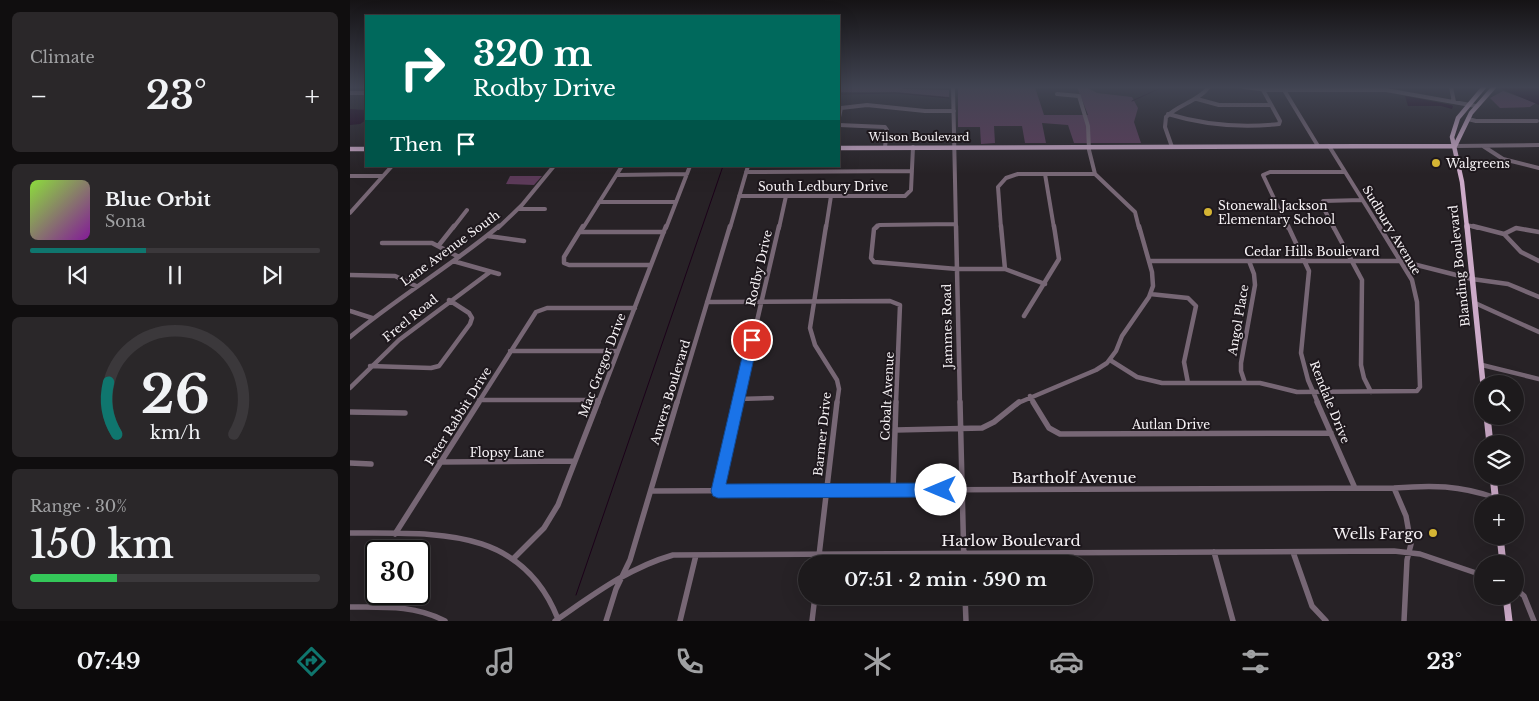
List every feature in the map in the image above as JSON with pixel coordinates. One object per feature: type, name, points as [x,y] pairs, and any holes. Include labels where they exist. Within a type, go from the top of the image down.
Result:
[{"type":"main road","name":"Blanding Boulevard","points":[[1459,116],[1452,137],[1467,225],[1483,375]]},
{"type":"main road","points":[[1455,146],[1461,139],[1470,116]]},
{"type":"main road","name":"Wilson Boulevard","points":[[840,148],[1455,146]]},
{"type":"main road","points":[[350,149],[365,149]]},
{"type":"main road","points":[[1507,605],[1509,621]]},
{"type":"street","name":"Jammes Road","points":[[954,116],[964,553]]},
{"type":"street","points":[[896,430],[986,427],[1014,404],[1096,370],[1110,360],[1116,351],[1122,336],[1150,294],[1153,279],[1150,262],[1135,212],[1095,174],[1085,116]]},
{"type":"street","points":[[1167,116],[1164,124],[1172,147]]},
{"type":"street","points":[[1174,116],[1189,121],[1212,124],[1279,124],[1280,121],[1277,116]]},
{"type":"street","points":[[1300,116],[1318,146]]},
{"type":"street","points":[[1468,119],[1476,121],[1537,121]]},
{"type":"street","points":[[840,126],[885,127],[887,130],[886,148]]},
{"type":"street","name":"Wilson Boulevard","points":[[1455,146],[1539,145]]},
{"type":"street","name":"Sudbury Avenue","points":[[1329,146],[1412,280],[1417,302],[1420,387],[1418,391],[1371,392]]},
{"type":"street","points":[[1482,146],[1503,159],[1539,168]]},
{"type":"street","points":[[747,169],[912,171],[913,148]]},
{"type":"street","points":[[350,213],[391,167]]},
{"type":"street","name":"Lane Avenue South","points":[[350,337],[372,318],[487,236],[518,209],[553,167]]},
{"type":"street","points":[[621,167],[564,257],[564,262],[569,265],[651,265]]},
{"type":"street","name":"Mac Gregor Drive","points":[[513,559],[538,535],[550,520],[558,505],[690,167]]},
{"type":"street","name":"Anvers Boulevard","points":[[606,621],[616,589],[630,560],[747,169]]},
{"type":"street","name":"South Ledbury Drive","points":[[739,196],[908,194],[911,190],[912,171]]},
{"type":"street","name":"Rendale Drive","points":[[1345,172],[1270,172],[1263,175],[1305,261],[1309,277],[1301,353],[1313,392],[1354,488]]},
{"type":"street","points":[[617,174],[687,174]]},
{"type":"street","points":[[1024,316],[1059,259],[1045,174]]},
{"type":"street","points":[[1005,269],[999,184],[1004,179],[1013,175],[1095,174]]},
{"type":"street","points":[[350,176],[382,176]]},
{"type":"street","name":"Rodby Drive","points":[[718,491],[786,196]]},
{"type":"street","name":"Barmer Drive","points":[[819,554],[838,383],[833,367],[812,339],[810,328],[831,196]]},
{"type":"street","points":[[1110,360],[1144,380],[1162,383],[1245,383],[1266,384],[1297,392],[1371,392],[1361,372],[1363,287],[1360,274],[1322,203],[1327,200],[1362,200]]},
{"type":"street","points":[[599,202],[676,202]]},
{"type":"street","points":[[350,205],[357,205]]},
{"type":"street","points":[[518,209],[545,209]]},
{"type":"street","points":[[439,245],[467,210]]},
{"type":"street","points":[[956,224],[882,224],[876,226],[874,229],[871,258],[874,262],[919,264],[957,269],[1005,269],[1044,284]]},
{"type":"street","points":[[1467,225],[1504,234],[1521,252],[1539,260]]},
{"type":"street","points":[[1504,234],[1511,228],[1516,227],[1539,232]]},
{"type":"street","points":[[580,232],[664,232]]},
{"type":"street","points":[[487,236],[524,241]]},
{"type":"street","points":[[382,242],[439,245],[459,257]]},
{"type":"street","points":[[453,261],[500,274]]},
{"type":"street","name":"Angol Place","points":[[1245,383],[1241,371],[1241,363],[1255,285],[1254,274],[1249,261]]},
{"type":"street","name":"Cedar Hills Boulevard","points":[[1150,262],[1401,261],[1472,279],[1508,284],[1539,297]]},
{"type":"street","name":"Freel Road","points":[[350,388],[370,366],[402,337],[449,300],[490,272]]},
{"type":"street","points":[[350,276],[395,276],[416,286]]},
{"type":"street","points":[[1150,294],[1188,298],[1196,306],[1184,362],[1188,383]]},
{"type":"street","points":[[370,366],[431,368],[438,366],[445,360],[472,321],[471,315],[449,300]]},
{"type":"street","points":[[707,302],[814,301]]},
{"type":"street","name":"Cobalt Avenue","points":[[814,301],[890,301],[898,303],[901,308],[892,490]]},
{"type":"street","points":[[1475,303],[1539,332]]},
{"type":"street","name":"Peter Rabbit Drive","points":[[395,534],[533,315],[539,310],[546,308],[635,308]]},
{"type":"street","points":[[350,311],[372,318]]},
{"type":"street","points":[[510,352],[618,351]]},
{"type":"street","points":[[1482,365],[1539,379]]},
{"type":"street","name":"Autlan Drive","points":[[1030,396],[1049,428],[1060,434],[1331,433]]},
{"type":"street","points":[[739,399],[772,398]]},
{"type":"street","points":[[479,400],[599,400]]},
{"type":"street","points":[[350,412],[405,413]]},
{"type":"street","name":"Flopsy Lane","points":[[440,462],[574,462]]},
{"type":"street","points":[[350,463],[371,464]]},
{"type":"street","name":"Bartholf Avenue","points":[[651,491],[1394,488],[1449,484],[1461,486],[1482,495]]},
{"type":"street","points":[[1394,488],[1408,524],[1411,544],[1408,552],[1404,621]]},
{"type":"street","points":[[350,533],[443,536],[475,541],[495,548],[513,559],[539,582],[557,620]]},
{"type":"street","points":[[1214,552],[1233,621]]},
{"type":"street","points":[[1293,552],[1312,606],[1326,621]]},
{"type":"street","name":"Harlow Boulevard","points":[[557,620],[638,567],[673,555],[1408,552],[1432,557],[1474,572]]},
{"type":"street","points":[[680,621],[696,554]]},
{"type":"street","points":[[1524,596],[1534,621]]},
{"type":"street","points":[[812,621],[813,605]]},
{"type":"street","points":[[965,605],[966,621]]},
{"type":"street","points":[[350,607],[415,610],[426,612],[445,621]]},
{"type":"shaded area","points":[[350,116],[365,116],[365,121],[360,124],[350,125]]},
{"type":"shaded area","points":[[958,116],[1136,116],[1134,122],[1141,143],[1074,143],[1068,125],[1042,123],[1046,143],[1025,143],[1022,126],[994,126],[995,143],[981,144],[980,127],[958,127]]},
{"type":"shaded area","points":[[510,176],[542,176],[534,185],[506,184]]},
{"type":"waterway","points":[[576,595],[723,167]]},
{"type":"place","name":"Walgreens","points":[[1436,163]]},
{"type":"place","name":"Stonewall Jackson Elementary School","points":[[1208,212]]},
{"type":"place","name":"Wells Fargo","points":[[1433,533]]},
{"type":"route","points":[[752,340],[718,491],[941,490]]}]
